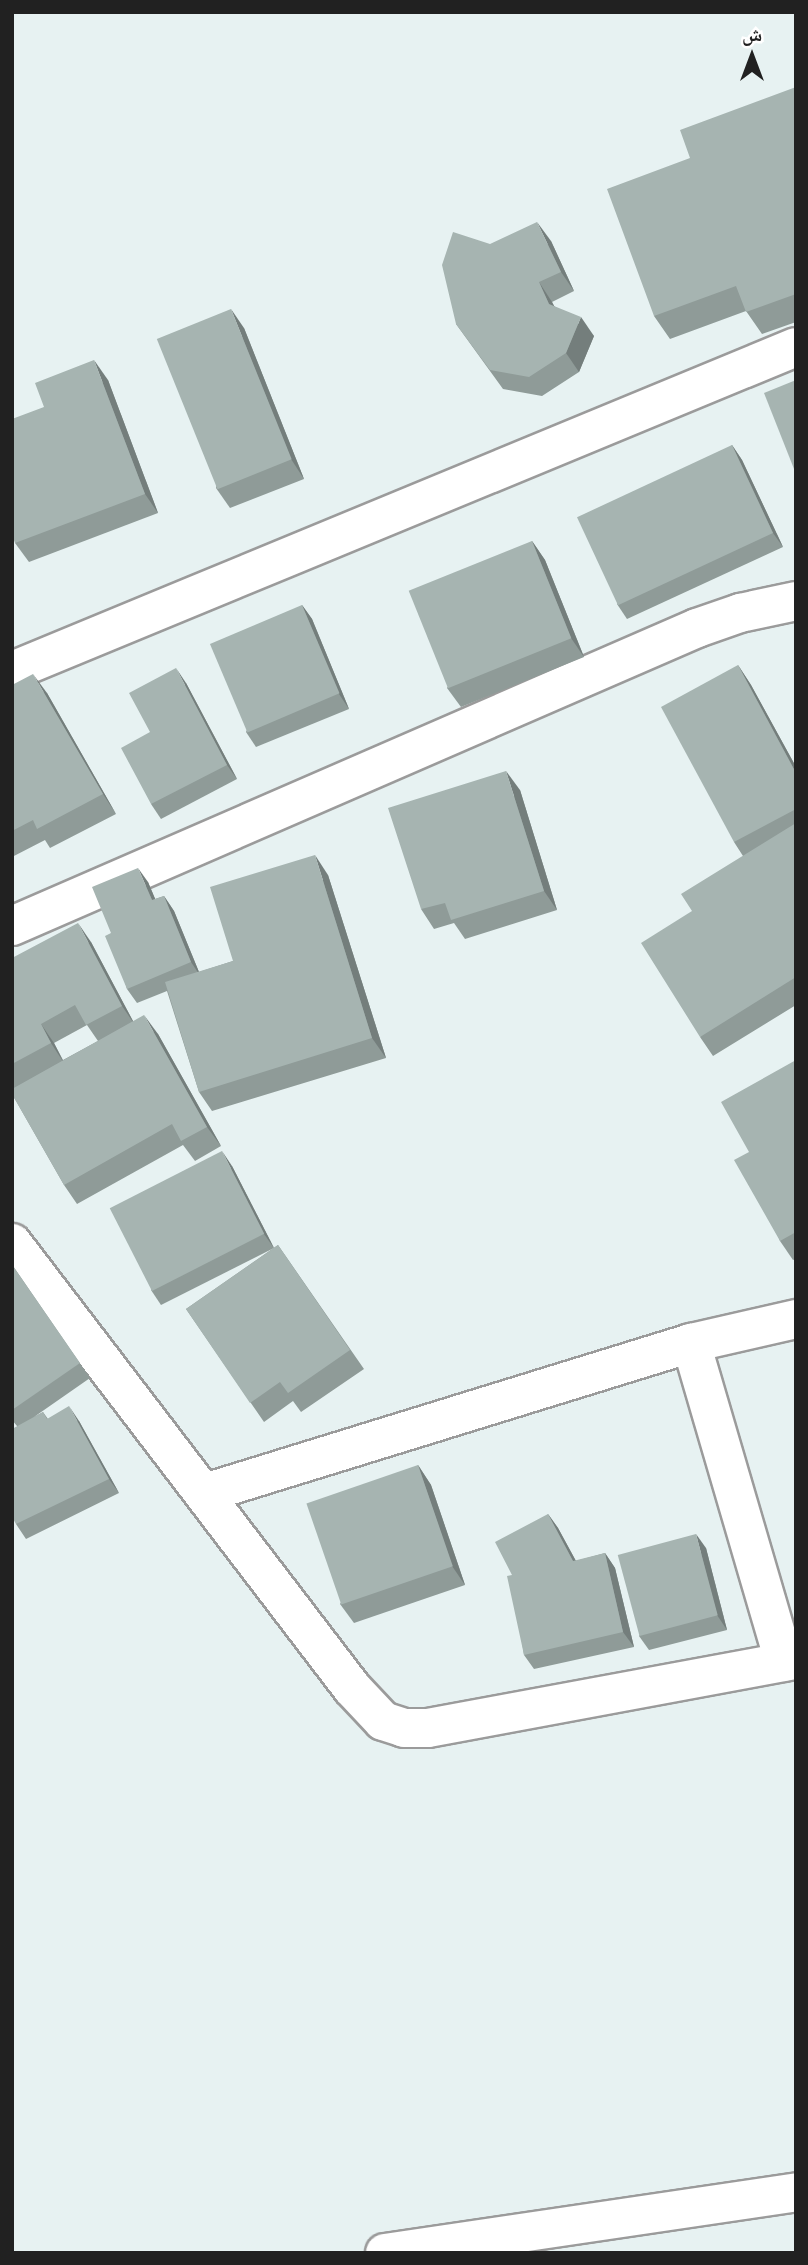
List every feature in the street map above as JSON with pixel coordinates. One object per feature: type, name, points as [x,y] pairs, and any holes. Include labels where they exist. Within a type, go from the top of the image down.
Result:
[{"type":"street","points":[[12,671],[796,346]]},
{"type":"street","points":[[12,926],[684,633],[740,612],[796,601]]},
{"type":"street","points":[[13,1246],[373,1714],[404,1728],[560,1705],[790,1661],[691,1343]]},
{"type":"street","points":[[205,1493],[691,1343],[796,1319]]},
{"type":"street","points":[[385,2253],[796,2192]]},
{"type":"building","points":[[796,87],[796,294],[746,312],[736,286],[654,316],[607,189],[690,158],[680,130]]},
{"type":"building","points":[[537,222],[561,272],[539,282],[549,304],[581,317],[566,353],[529,377],[490,370],[456,324],[442,265],[453,232],[490,244]]},
{"type":"building","points":[[231,309],[292,459],[218,489],[157,339]]},
{"type":"building","points":[[94,360],[145,494],[15,543],[12,535],[12,419],[44,407],[35,383]]},
{"type":"building","points":[[796,380],[796,474],[764,393]]},
{"type":"building","points":[[732,445],[773,533],[618,605],[577,517]]},
{"type":"building","points":[[532,541],[571,638],[448,688],[409,591]]},
{"type":"building","points":[[302,605],[340,693],[247,732],[210,644]]},
{"type":"building","points":[[738,665],[796,773],[796,809],[734,842],[661,707]]},
{"type":"building","points":[[176,668],[227,765],[151,804],[121,748],[150,732],[129,693]]},
{"type":"building","points":[[33,674],[103,794],[37,829],[33,820],[12,831],[12,685]]},
{"type":"building","points":[[506,771],[544,891],[451,920],[445,903],[421,909],[388,808]]},
{"type":"building","points":[[796,823],[796,977],[700,1037],[641,943],[692,911],[681,894]]},
{"type":"building","points":[[315,855],[372,1038],[199,1092],[165,982],[233,961],[210,887]]},
{"type":"building","points":[[138,868],[152,900],[164,896],[191,962],[127,989],[105,936],[111,933],[92,887]]},
{"type":"building","points":[[78,923],[122,1006],[86,1025],[75,1005],[41,1024],[51,1043],[12,1064],[12,958]]},
{"type":"building","points":[[144,1015],[207,1127],[181,1141],[172,1124],[64,1185],[12,1094],[12,1089]]},
{"type":"building","points":[[796,1060],[796,1232],[780,1241],[734,1160],[749,1152],[721,1102]]},
{"type":"building","points":[[222,1151],[264,1234],[152,1291],[110,1208]]},
{"type":"building","points":[[278,1245],[350,1350],[288,1393],[280,1382],[250,1403],[186,1309]]},
{"type":"building","points":[[12,1267],[80,1363],[12,1410]]},
{"type":"building","points":[[69,1406],[109,1479],[16,1524],[12,1517],[12,1429],[43,1412],[47,1419]]},
{"type":"building","points":[[418,1465],[453,1566],[341,1605],[306,1503]]},
{"type":"building","points":[[548,1514],[573,1561],[605,1553],[623,1632],[524,1655],[507,1576],[512,1575],[495,1542]]},
{"type":"building","points":[[696,1534],[718,1615],[640,1636],[618,1555]]}]
